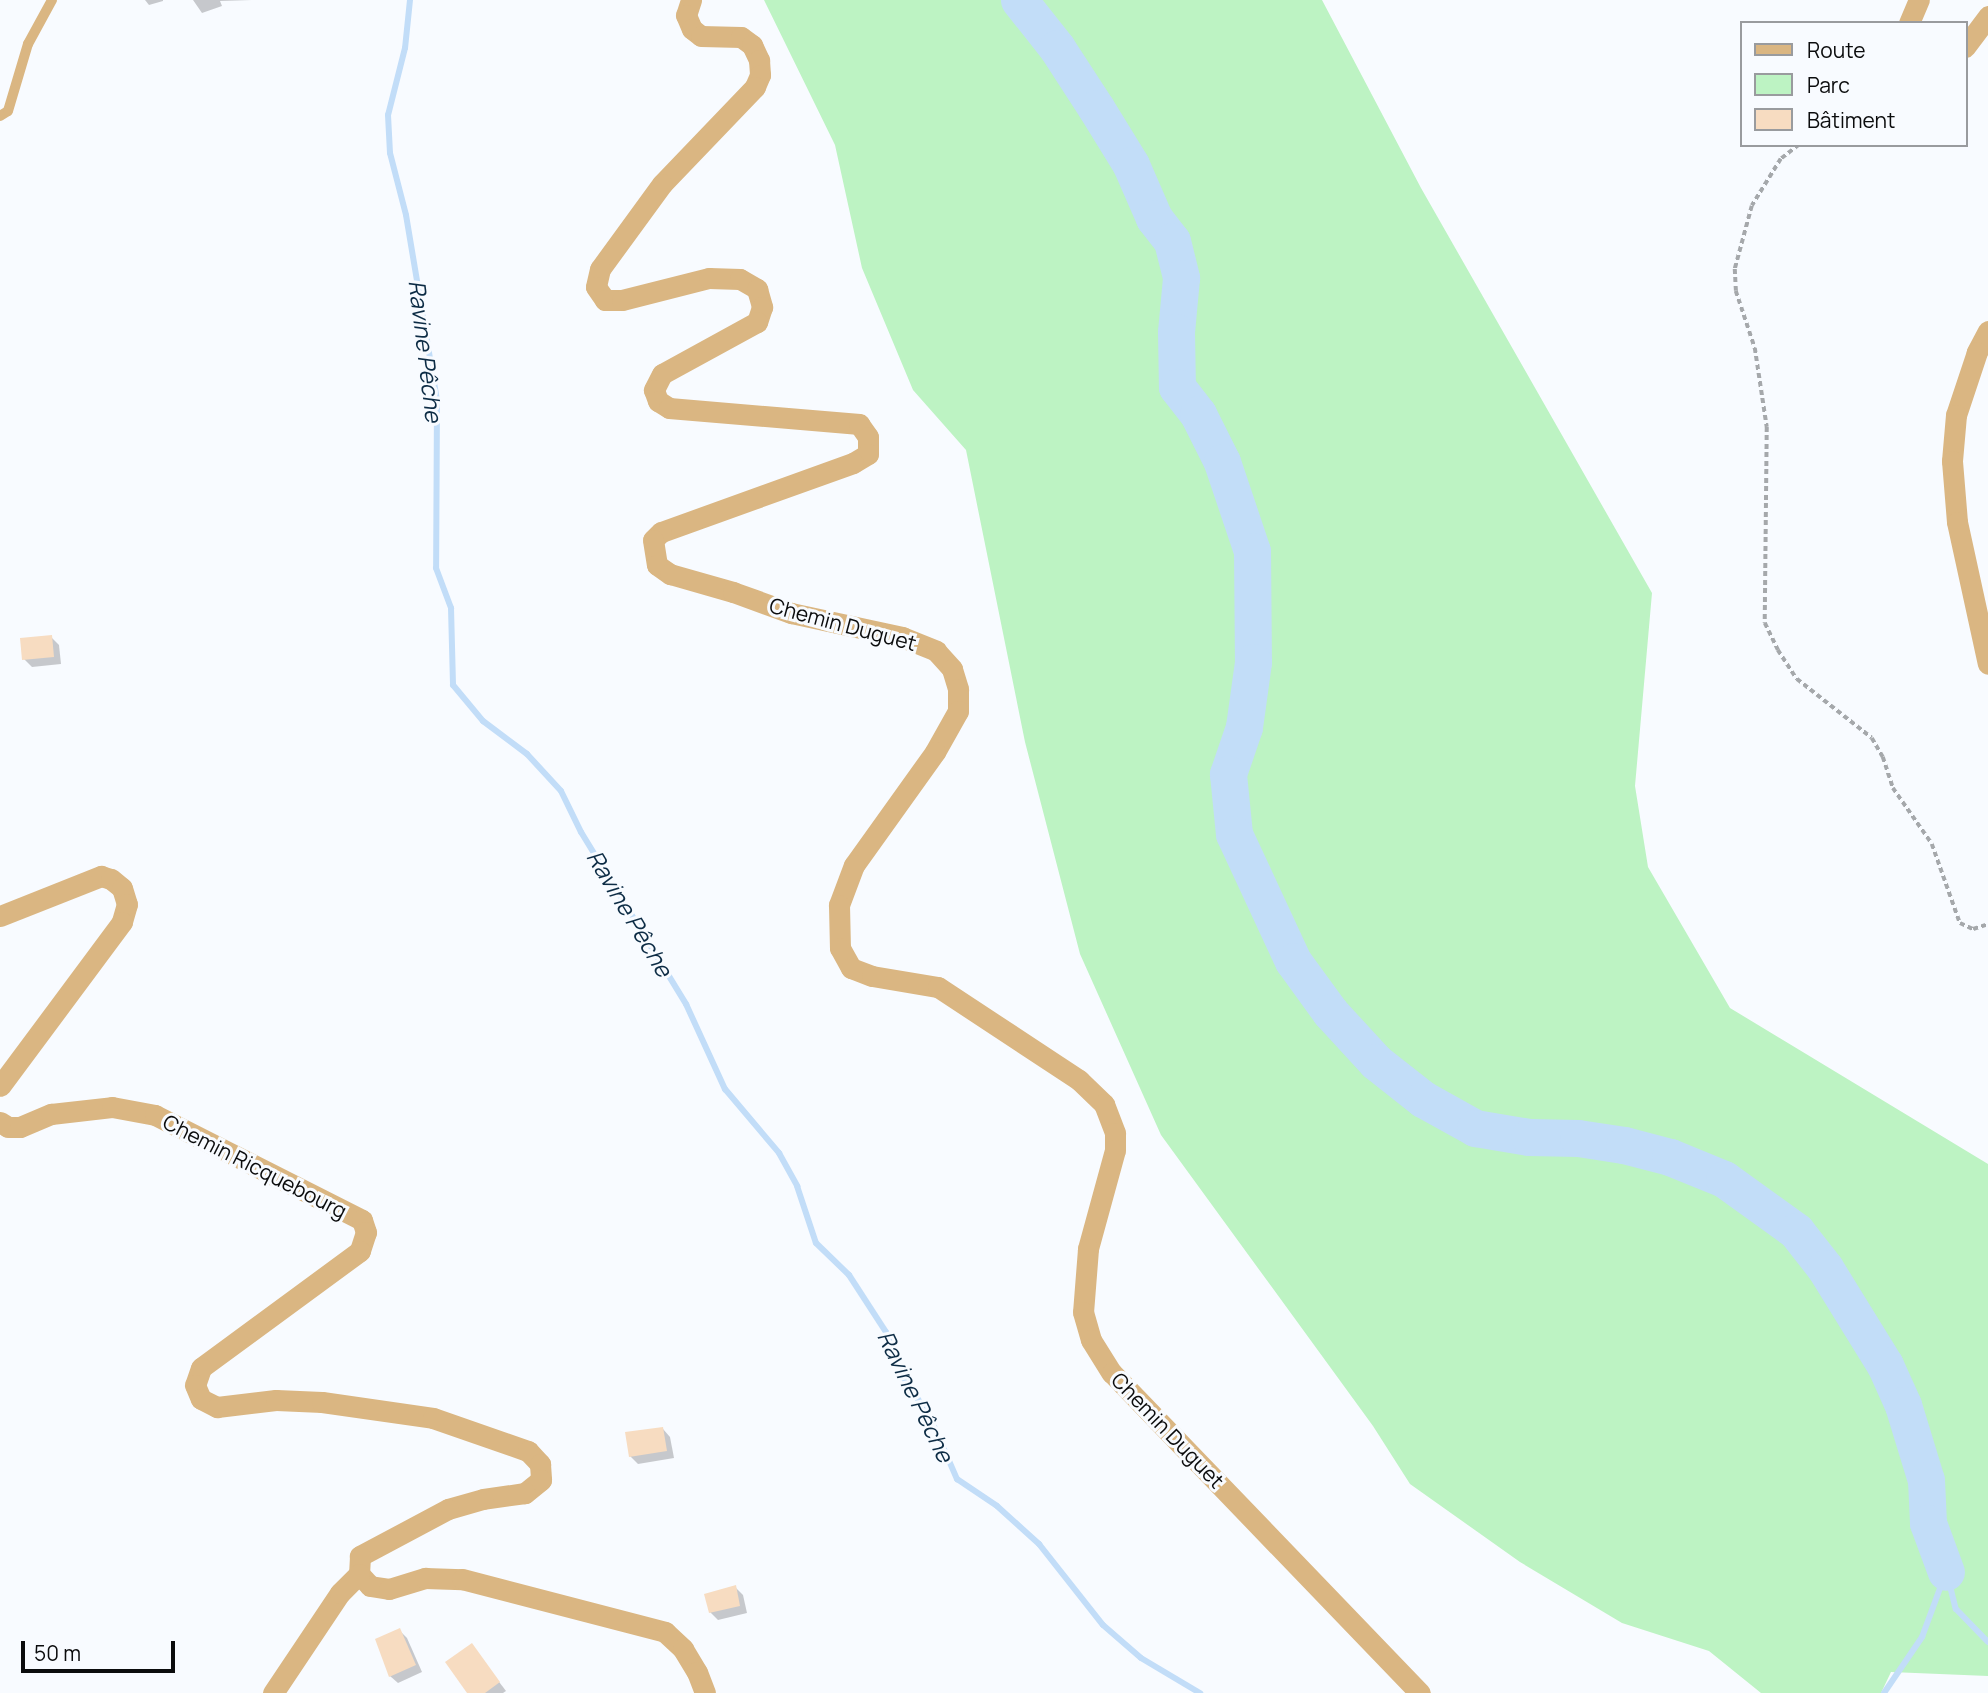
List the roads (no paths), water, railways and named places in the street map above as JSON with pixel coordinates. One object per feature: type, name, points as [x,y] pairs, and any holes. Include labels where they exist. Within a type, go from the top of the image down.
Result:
[{"type":"street","name":"Chemin Duguet","points":[[691,0],[687,15],[692,29],[701,36],[741,37],[752,45],[759,60],[760,75],[755,87],[663,184],[600,269],[596,287],[605,300],[709,278],[740,279],[757,289],[762,307],[757,322],[662,374],[654,390],[658,401],[669,408],[859,424],[868,436],[868,454],[853,463],[661,532],[653,540],[657,565],[670,574],[733,592],[791,613],[902,636],[936,652],[952,669],[958,689],[958,711],[935,752],[854,865],[839,905],[837,933],[840,948],[851,968],[872,976],[938,988],[981,1013],[1079,1080],[1104,1104],[1115,1133],[1115,1150],[1088,1249],[1083,1312],[1091,1340],[1112,1373],[1420,1693]]},
{"type":"street","points":[[1910,21],[1919,0]]},
{"type":"street","points":[[1967,44],[1988,16]]},
{"type":"street","points":[[1988,331],[1977,352],[1956,415],[1952,461],[1957,522],[1988,664]]},
{"type":"street","points":[[0,916],[101,876],[111,879],[122,888],[127,904],[122,922],[0,1086]]},
{"type":"street","name":"Chemin Ricquebourg","points":[[0,1122],[14,1128],[51,1114],[112,1107],[155,1115],[362,1220],[366,1233],[360,1251],[201,1368],[195,1385],[201,1399],[217,1407],[275,1400],[322,1402],[433,1418],[528,1451],[540,1464],[541,1480],[525,1493],[483,1499],[447,1509],[360,1556],[359,1574]]},
{"type":"street","points":[[273,1693],[340,1593],[359,1574],[370,1586],[389,1589],[425,1578],[462,1579],[665,1632],[682,1648],[697,1672],[705,1693]]},
{"type":"lane","points":[[0,116],[8,111],[28,44],[52,0]]},
{"type":"waterway","name":"Ravine Pêche","points":[[410,0],[405,48],[388,115],[390,153],[406,215],[437,400],[436,568],[451,608],[453,685],[483,721],[527,754],[561,791],[581,832],[686,1004],[725,1089],[779,1153],[797,1186],[816,1243],[849,1275],[886,1332],[903,1377],[930,1417],[957,1479],[997,1506],[1039,1544],[1103,1625],[1141,1658],[1200,1693]]},
{"type":"waterway","points":[[1019,0],[1057,48],[1096,108],[1131,165],[1154,218],[1172,241],[1181,278],[1176,332],[1177,387],[1198,414],[1222,462],[1252,551],[1253,662],[1244,727],[1228,774],[1234,834],[1293,961],[1330,1012],[1376,1062],[1423,1099],[1475,1128],[1529,1137],[1578,1138],[1624,1145],[1670,1157],[1724,1179],[1796,1231],[1825,1268],[1885,1365],[1903,1405],[1926,1480],[1928,1523],[1946,1572]]},
{"type":"waterway","points":[[1884,1693],[1922,1637],[1946,1572]]},
{"type":"waterway","points":[[1947,1574],[1956,1609],[1988,1642]]}]
